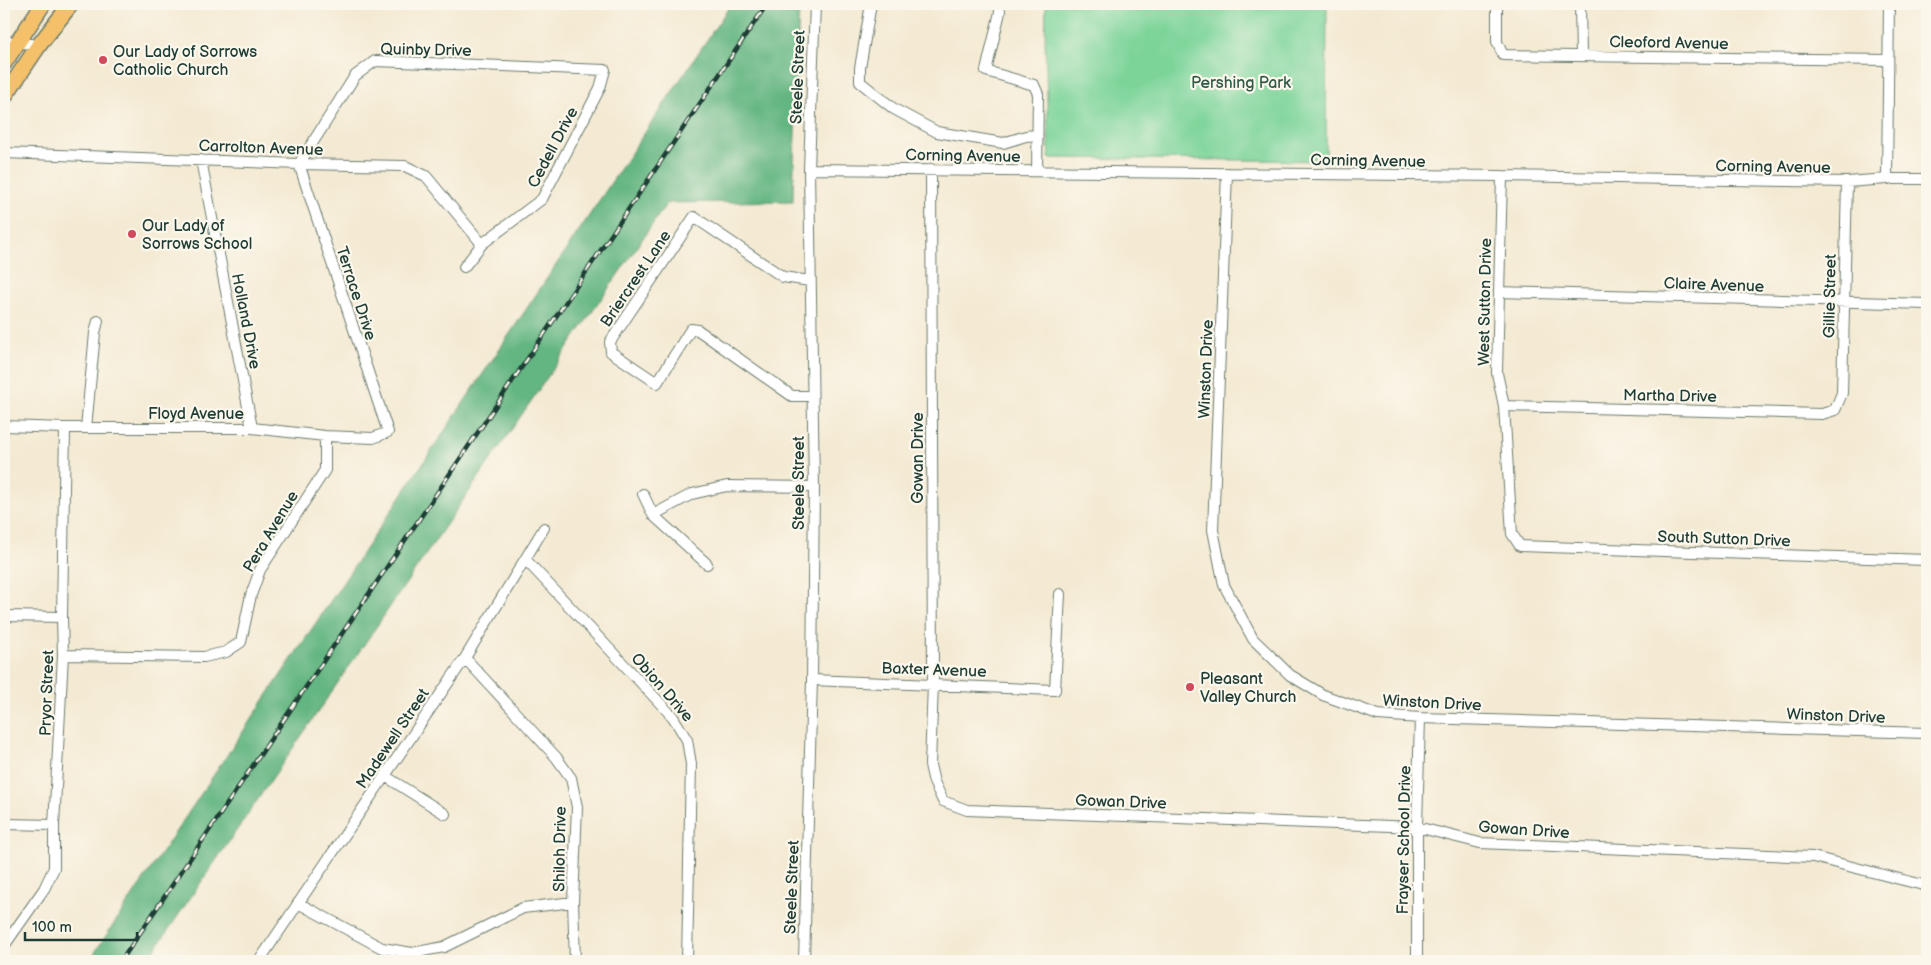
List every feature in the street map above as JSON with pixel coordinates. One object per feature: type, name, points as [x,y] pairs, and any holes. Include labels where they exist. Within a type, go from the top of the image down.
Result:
[{"type":"highway","points":[[4,63],[11,41],[43,4]]},
{"type":"highway","points":[[4,97],[39,45],[71,4]]},
{"type":"street","name":"Steele Street","points":[[804,961],[812,680],[814,487],[808,169],[814,4]]},
{"type":"street","points":[[871,4],[860,68],[860,82],[894,109],[937,132],[1003,143],[1036,135]]},
{"type":"street","points":[[999,4],[1000,12],[986,71],[1034,85],[1038,94],[1037,171]]},
{"type":"street","name":"Cleoford Avenue","points":[[1498,4],[1497,42],[1503,55],[1888,60]]},
{"type":"street","points":[[1580,4],[1581,56]]},
{"type":"street","points":[[1887,179],[1890,4]]},
{"type":"street","points":[[11,41],[39,45]]},
{"type":"street","name":"Quinby Drive","points":[[299,164],[355,76],[376,61],[605,70]]},
{"type":"street","name":"Cedell Drive","points":[[464,267],[482,244],[542,199],[600,88],[605,70]]},
{"type":"street","name":"Carrolton Avenue","points":[[4,153],[405,166],[426,176],[482,244]]},
{"type":"street","name":"Holland Drive","points":[[201,160],[252,428]]},
{"type":"street","name":"Terrace Drive","points":[[299,164],[388,432]]},
{"type":"street","name":"Corning Avenue","points":[[808,169],[1502,176],[1847,182],[1887,179],[1927,180]]},
{"type":"street","name":"Gowan Drive","points":[[932,169],[933,684],[930,765],[934,782],[943,801],[967,810],[1417,827],[1480,843],[1813,857],[1927,886]]},
{"type":"street","name":"Winston Drive","points":[[1227,173],[1213,530],[1224,585],[1254,639],[1290,675],[1323,695],[1378,715],[1420,718],[1927,733]]},
{"type":"street","name":"West Sutton Drive","points":[[1502,176],[1497,373],[1504,406],[1512,534],[1520,546]]},
{"type":"street","name":"Gillie Street","points":[[1835,410],[1842,393],[1847,182]]},
{"type":"street","name":"Briercrest Lane","points":[[810,281],[783,277],[694,218],[610,342],[611,352],[656,383],[691,328],[698,330],[792,396],[812,396]]},
{"type":"street","name":"Claire Avenue","points":[[1499,292],[1927,304]]},
{"type":"street","points":[[86,428],[95,333],[98,321]]},
{"type":"street","name":"Martha Drive","points":[[1504,406],[1822,414],[1835,410]]},
{"type":"street","name":"Floyd Avenue","points":[[4,426],[65,428],[252,428],[325,436],[374,438],[388,432]]},
{"type":"street","name":"Pryor Street","points":[[4,946],[44,889],[54,868],[54,825],[63,655],[65,428]]},
{"type":"street","name":"Pera Avenue","points":[[63,655],[204,657],[226,652],[241,642],[251,595],[260,570],[325,470],[325,436]]},
{"type":"street","points":[[653,515],[692,494],[727,486],[814,487]]},
{"type":"street","points":[[643,494],[653,515],[707,564]]},
{"type":"street","name":"Madewell Street","points":[[259,961],[465,658],[544,528]]},
{"type":"street","name":"South Sutton Drive","points":[[1520,546],[1927,560]]},
{"type":"street","name":"Obion Drive","points":[[525,559],[673,717],[687,740],[691,764],[687,961]]},
{"type":"street","name":"Baxter Avenue","points":[[812,680],[1055,690],[1060,594]]},
{"type":"street","points":[[4,616],[62,617]]},
{"type":"street","name":"Shiloh Drive","points":[[465,658],[556,757],[571,778],[577,807],[573,902],[575,961]]},
{"type":"street","name":"Frayser School Drive","points":[[1417,961],[1417,827],[1420,718]]},
{"type":"street","points":[[385,776],[445,814]]},
{"type":"street","points":[[4,824],[54,825]]},
{"type":"street","points":[[298,903],[382,948],[412,953],[444,946],[523,908],[573,902]]},
{"type":"green space","points":[[731,4],[799,4],[793,201],[667,203],[147,961],[89,961]]},
{"type":"green space","name":"Pershing Park","points":[[1046,4],[1327,4],[1326,161],[1049,158],[1045,41]]},
{"type":"railway","points":[[121,961],[767,4]]},
{"type":"place","name":"Our Lady of Sorrows Catholic Church","points":[[103,60]]},
{"type":"place","name":"Our Lady of Sorrows School","points":[[132,234]]},
{"type":"place","name":"Pleasant Valley Church","points":[[1190,687]]}]
